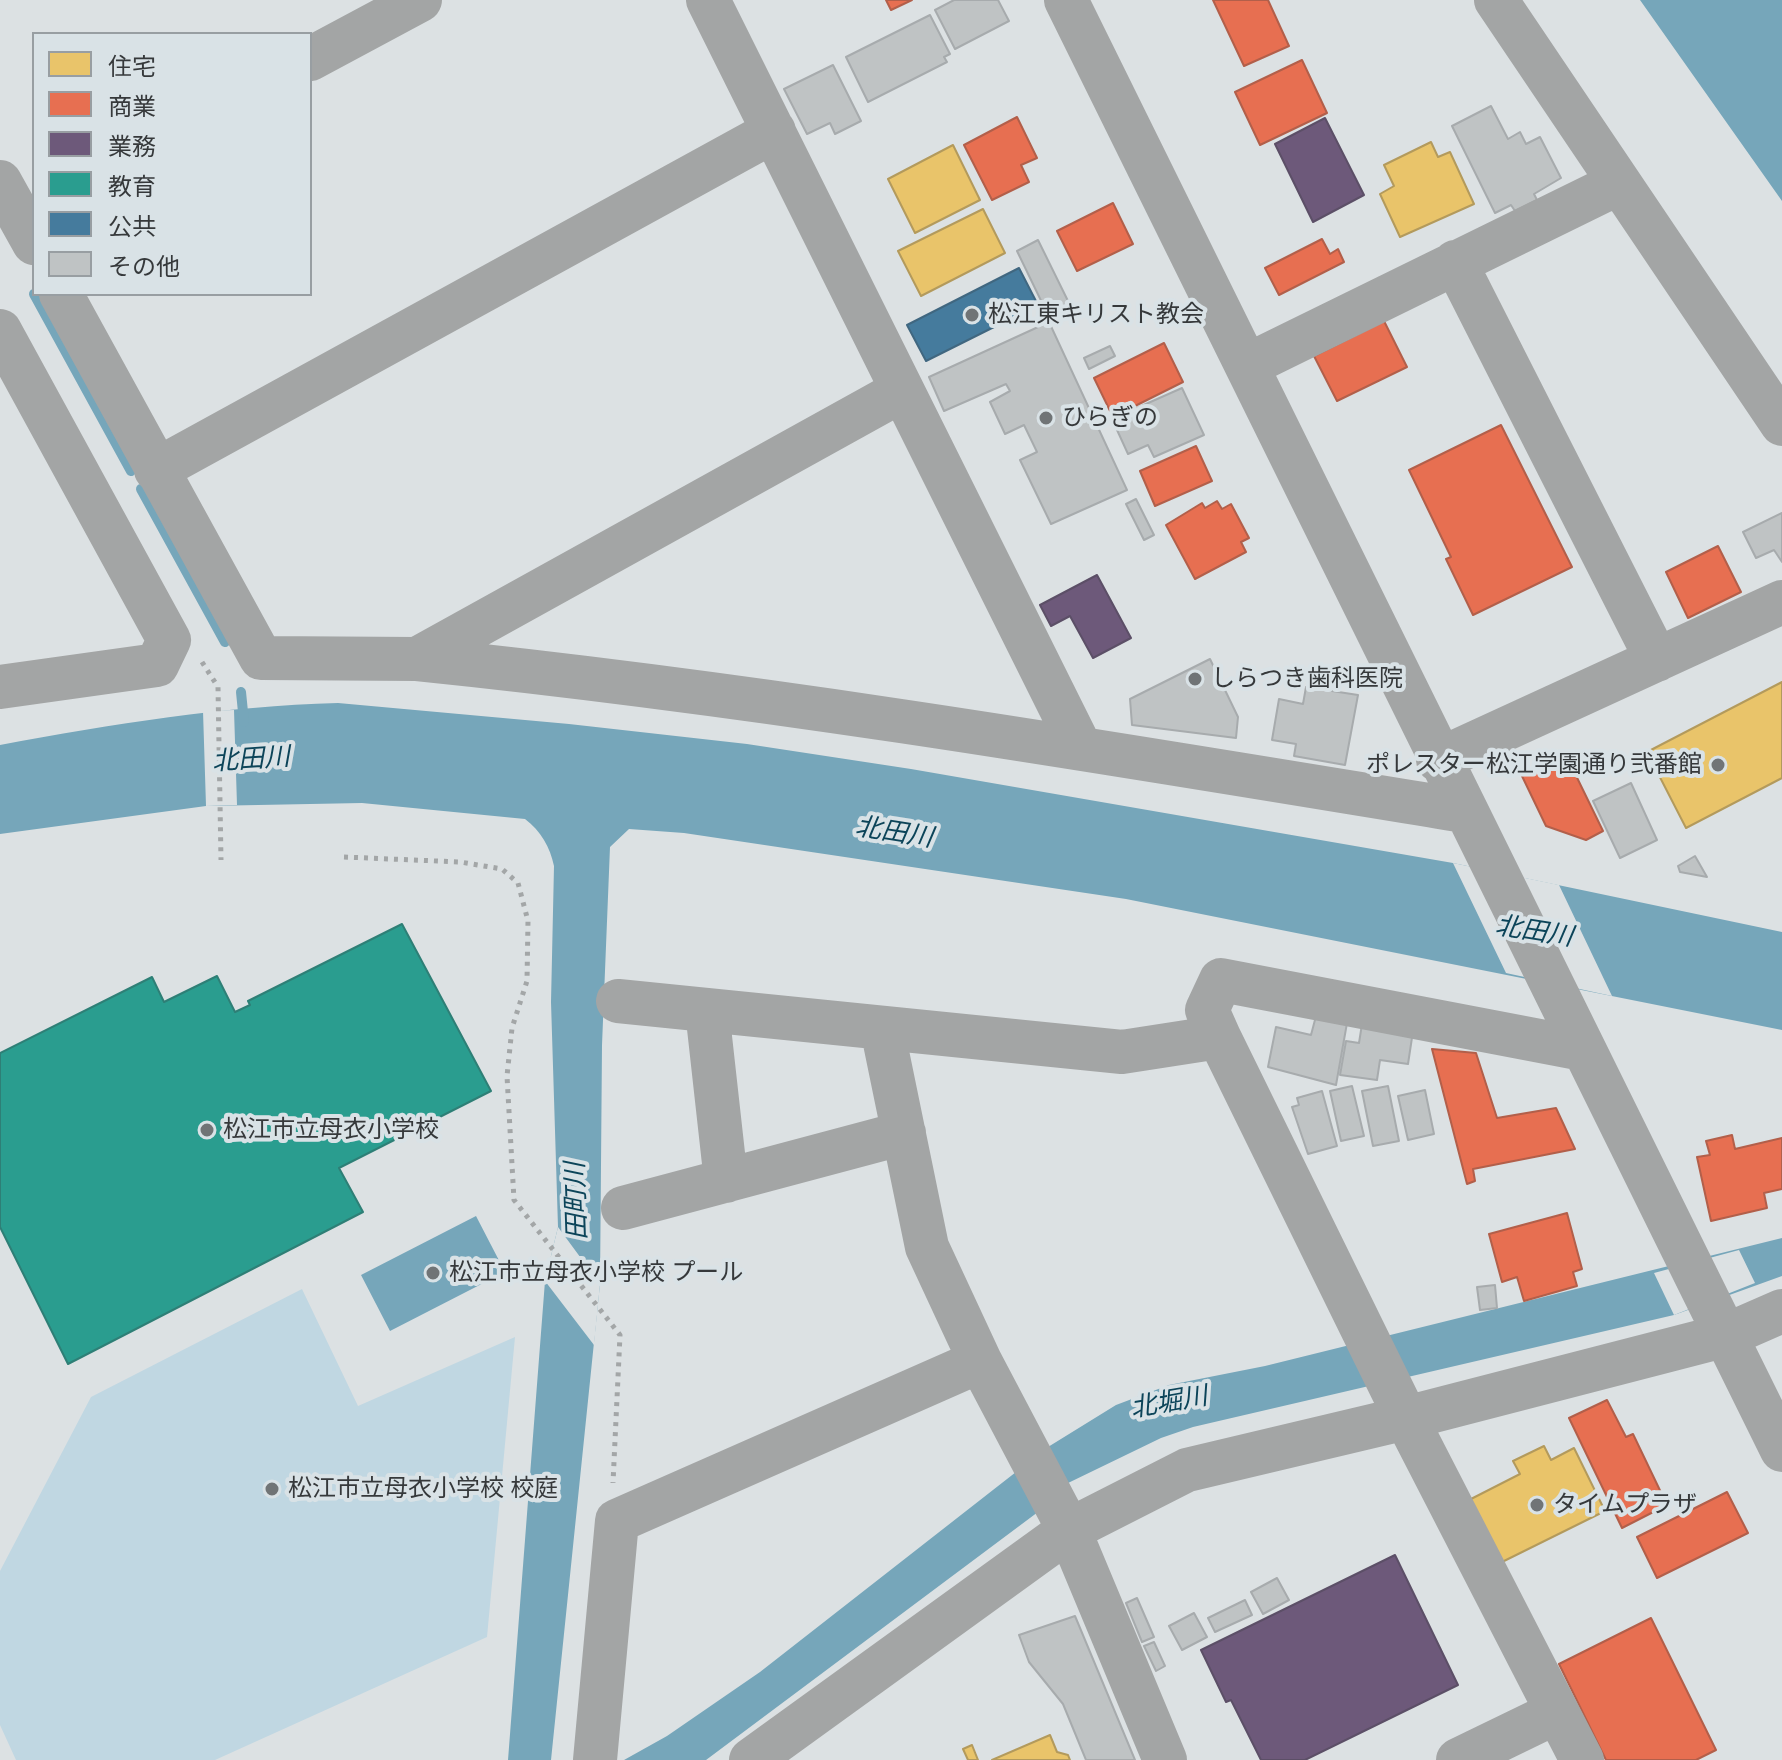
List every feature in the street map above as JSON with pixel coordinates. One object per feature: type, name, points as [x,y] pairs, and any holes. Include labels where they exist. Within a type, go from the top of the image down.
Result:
[{"type":"street","points":[[312,58],[420,0]]},
{"type":"street","points":[[708,0],[1081,749]]},
{"type":"street","points":[[1066,0],[1248,365],[1471,827],[1721,1322],[1782,1450]]},
{"type":"street","points":[[1496,0],[1782,424]]},
{"type":"street","points":[[156,470],[774,131]]},
{"type":"street","points":[[1248,365],[1619,183]]},
{"type":"street","points":[[1455,262],[1657,660]]},
{"type":"street","points":[[62,296],[261,658],[417,659],[538,672],[1081,749],[1471,827]]},
{"type":"street","points":[[0,331],[169,640],[157,665],[0,687]]},
{"type":"street","points":[[417,659],[901,391]]},
{"type":"street","points":[[1438,760],[1782,602]]},
{"type":"street","points":[[1576,1037],[1221,980],[1207,1010],[1399,1402],[1582,1760]]},
{"type":"street","points":[[618,1001],[1122,1052],[1219,1037]]},
{"type":"street","points":[[707,1010],[726,1181]]},
{"type":"street","points":[[882,1028],[927,1247],[980,1361],[1062,1516],[1165,1760]]},
{"type":"street","points":[[623,1208],[904,1133]]},
{"type":"street","points":[[751,1760],[1062,1516],[1187,1470],[1399,1402],[1721,1322],[1782,1311]]},
{"type":"street","points":[[595,1760],[617,1521],[980,1361]]},
{"type":"street","points":[[1458,1760],[1557,1712]]},
{"type":"path","points":[[218,687],[221,860]]},
{"type":"path","points":[[344,857],[460,862],[502,869],[518,883],[528,921],[527,981],[512,1028],[507,1076],[514,1200],[620,1335],[612,1485]]},
{"type":"shaded area","name":"松江市立母衣小学校 校庭","points":[[302,1289],[358,1406],[515,1337],[487,1637],[215,1760],[16,1760],[0,1725],[0,1571],[91,1397]]},
{"type":"water","points":[[1640,0],[1782,0],[1782,201]]},
{"type":"water","points":[[338,703],[747,744],[911,769],[1453,863],[1782,932],[1782,1030],[1126,899],[684,833],[629,829],[610,847],[602,1045],[600,1284],[551,1760],[508,1760],[545,1281],[558,1227],[551,1002],[554,866],[544,840],[525,819],[362,803],[206,806],[0,834],[0,745],[169,717]]},
{"type":"water","name":"松江市立母衣小学校 プール","points":[[476,1216],[505,1272],[390,1331],[361,1275]]},
{"type":"water","name":"北堀川","points":[[1782,1238],[1782,1276],[1674,1315],[1193,1427],[1161,1438],[1066,1484],[1038,1512],[706,1760],[624,1760],[667,1736],[760,1672],[1048,1447],[1116,1405],[1169,1385],[1265,1366]]},
{"type":"pier","points":[[234,710],[237,805],[206,806],[203,711]]},
{"type":"pier","points":[[1453,863],[1559,885],[1612,996],[1506,973]]},
{"type":"pier","points":[[558,1227],[600,1284],[594,1345],[545,1281]]},
{"type":"pier","points":[[1739,1250],[1755,1283],[1674,1315],[1654,1273]]},
{"type":"building: 住宅","points":[[1431,142],[1438,157],[1450,152],[1474,204],[1400,237],[1380,194],[1394,186],[1384,165]]},
{"type":"building: 住宅","points":[[953,145],[980,200],[915,233],[888,179]]},
{"type":"building: 住宅","points":[[983,209],[1005,253],[921,296],[898,251]]},
{"type":"building: 住宅","name":"ポレスター松江学園通り弐番館","points":[[1782,682],[1782,778],[1686,828],[1647,752]]},
{"type":"building: 住宅","name":"タイムプラザ","points":[[1544,1446],[1551,1460],[1574,1448],[1605,1511],[1500,1563],[1469,1500],[1520,1474],[1513,1461]]},
{"type":"building: 住宅","points":[[1050,1735],[1057,1752],[1068,1755],[1070,1760],[992,1760]]},
{"type":"building: 住宅","points":[[972,1745],[978,1760],[968,1760],[963,1749]]},
{"type":"building: 商業","points":[[886,0],[912,0],[891,10]]},
{"type":"building: 商業","points":[[1213,0],[1268,0],[1289,46],[1244,66]]},
{"type":"building: 商業","points":[[1302,60],[1327,113],[1260,145],[1235,92]]},
{"type":"building: 商業","points":[[1017,117],[1037,158],[1021,165],[1029,182],[992,200],[964,145]]},
{"type":"building: 商業","points":[[1113,203],[1133,244],[1077,271],[1057,231]]},
{"type":"building: 商業","points":[[1322,239],[1330,254],[1338,249],[1344,262],[1279,295],[1265,268]]},
{"type":"building: 商業","points":[[1384,321],[1407,367],[1337,401],[1314,356]]},
{"type":"building: 商業","points":[[1164,343],[1183,382],[1113,417],[1094,378]]},
{"type":"building: 商業","points":[[1501,425],[1572,567],[1473,615],[1446,559],[1451,557],[1409,470]]},
{"type":"building: 商業","points":[[1196,446],[1212,481],[1155,506],[1140,471]]},
{"type":"building: 商業","points":[[1217,501],[1222,509],[1231,504],[1249,538],[1241,542],[1246,552],[1195,579],[1166,525],[1202,503],[1205,508]]},
{"type":"building: 商業","points":[[1718,546],[1741,592],[1688,618],[1666,572]]},
{"type":"building: 商業","points":[[1565,753],[1603,831],[1586,840],[1546,826],[1521,774]]},
{"type":"building: 商業","points":[[1432,1049],[1476,1053],[1497,1118],[1556,1108],[1575,1149],[1473,1169],[1475,1181],[1467,1184]]},
{"type":"building: 商業","points":[[1732,1135],[1735,1149],[1782,1138],[1782,1189],[1764,1193],[1767,1208],[1711,1221],[1697,1157],[1710,1155],[1706,1141]]},
{"type":"building: 商業","points":[[1567,1213],[1582,1269],[1573,1272],[1577,1286],[1524,1301],[1517,1277],[1502,1282],[1489,1234]]},
{"type":"building: 商業","points":[[1607,1400],[1626,1437],[1633,1434],[1667,1505],[1622,1528],[1569,1418]]},
{"type":"building: 商業","points":[[1727,1492],[1748,1533],[1657,1578],[1637,1537]]},
{"type":"building: 商業","points":[[1651,1618],[1716,1750],[1696,1760],[1606,1760],[1559,1664]]},
{"type":"building: 業務","points":[[1325,118],[1364,195],[1313,222],[1275,144]]},
{"type":"building: 業務","points":[[1097,575],[1131,638],[1093,658],[1070,616],[1051,626],[1040,605]]},
{"type":"building: 業務","points":[[1395,1555],[1458,1685],[1305,1760],[1261,1760],[1231,1700],[1226,1702],[1201,1650]]},
{"type":"building: 教育","name":"松江市立母衣小学校","points":[[402,924],[491,1091],[339,1168],[363,1212],[68,1364],[0,1227],[0,1053],[152,977],[164,1002],[217,976],[235,1012],[250,1005],[248,1001]]},
{"type":"building: 公共","name":"松江東キリスト教会","points":[[1019,268],[1038,305],[926,361],[907,325]]},
{"type":"building: その他","points":[[954,0],[998,0],[1009,21],[955,49],[935,10]]},
{"type":"building: その他","points":[[930,15],[950,54],[944,57],[947,62],[868,102],[846,57]]},
{"type":"building: その他","points":[[833,65],[861,121],[835,134],[830,123],[807,134],[784,89]]},
{"type":"building: その他","points":[[1491,106],[1508,139],[1520,132],[1526,144],[1540,137],[1561,178],[1534,194],[1537,200],[1515,211],[1511,205],[1495,213],[1452,126]]},
{"type":"building: その他","points":[[1038,240],[1069,303],[1047,313],[1017,251]]},
{"type":"building: その他","name":"ひらぎの","points":[[1049,322],[1127,490],[1051,524],[1020,460],[1037,452],[1024,425],[1005,434],[990,402],[1010,391],[1006,384],[944,411],[929,377]]},
{"type":"building: その他","points":[[1110,346],[1115,356],[1089,369],[1084,358]]},
{"type":"building: その他","points":[[1182,388],[1204,435],[1154,457],[1148,445],[1128,454],[1112,419]]},
{"type":"building: その他","points":[[1136,499],[1154,535],[1144,540],[1126,504]]},
{"type":"building: その他","points":[[1782,513],[1782,562],[1774,550],[1756,558],[1743,532]]},
{"type":"building: その他","name":"しらつき歯科医院","points":[[1210,659],[1238,717],[1236,738],[1132,725],[1130,699]]},
{"type":"building: その他","points":[[1306,687],[1358,695],[1345,765],[1294,756],[1296,744],[1272,740],[1279,699],[1303,704]]},
{"type":"building: その他","points":[[1631,783],[1657,840],[1620,858],[1593,801]]},
{"type":"building: その他","points":[[1695,856],[1707,877],[1680,872],[1678,866]]},
{"type":"building: その他","points":[[1316,1016],[1347,1023],[1336,1085],[1268,1067],[1276,1027],[1311,1035]]},
{"type":"building: その他","points":[[1362,1024],[1413,1031],[1408,1064],[1380,1060],[1377,1080],[1340,1075],[1346,1041],[1359,1043]]},
{"type":"building: その他","points":[[1352,1086],[1364,1136],[1341,1141],[1330,1091]]},
{"type":"building: その他","points":[[1388,1086],[1399,1141],[1373,1146],[1362,1091]]},
{"type":"building: その他","points":[[1425,1090],[1434,1134],[1408,1140],[1398,1096]]},
{"type":"building: その他","points":[[1322,1091],[1337,1146],[1308,1154],[1292,1107],[1299,1105],[1297,1098]]},
{"type":"building: その他","points":[[1495,1285],[1497,1308],[1480,1310],[1477,1287]]},
{"type":"building: その他","points":[[1277,1578],[1289,1600],[1263,1614],[1251,1592]]},
{"type":"building: その他","points":[[1137,1598],[1154,1637],[1142,1642],[1126,1603]]},
{"type":"building: その他","points":[[1245,1600],[1252,1615],[1215,1632],[1208,1618]]},
{"type":"building: その他","points":[[1194,1613],[1207,1637],[1182,1650],[1169,1626]]},
{"type":"building: その他","points":[[1075,1616],[1135,1760],[1086,1760],[1063,1704],[1029,1662],[1019,1635]]},
{"type":"building: その他","points":[[1154,1642],[1165,1666],[1156,1671],[1144,1646]]},
{"type":"waterway","points":[[35,296],[131,471]]},
{"type":"waterway","points":[[141,489],[225,642]]},
{"type":"waterway","points":[[241,692],[244,722]]},
{"type":"place","name":"松江東キリスト教会","points":[[972,315]]},
{"type":"place","name":"ひらぎの","points":[[1046,418]]},
{"type":"place","name":"しらつき歯科医院","points":[[1195,679]]},
{"type":"place","name":"ポレスター松江学園通り弐番館","points":[[1718,765]]},
{"type":"place","name":"松江市立母衣小学校","points":[[207,1130]]},
{"type":"place","name":"松江市立母衣小学校 プール","points":[[433,1273]]},
{"type":"place","name":"松江市立母衣小学校 校庭","points":[[272,1489]]},
{"type":"place","name":"タイムプラザ","points":[[1537,1505]]},
{"type":"water label","name":"北田川","points":[[251,760]]},
{"type":"water label","name":"北田川","points":[[894,833]]},
{"type":"water label","name":"北田川","points":[[1534,932]]},
{"type":"water label","name":"田町川","points":[[577,1201]]}]
